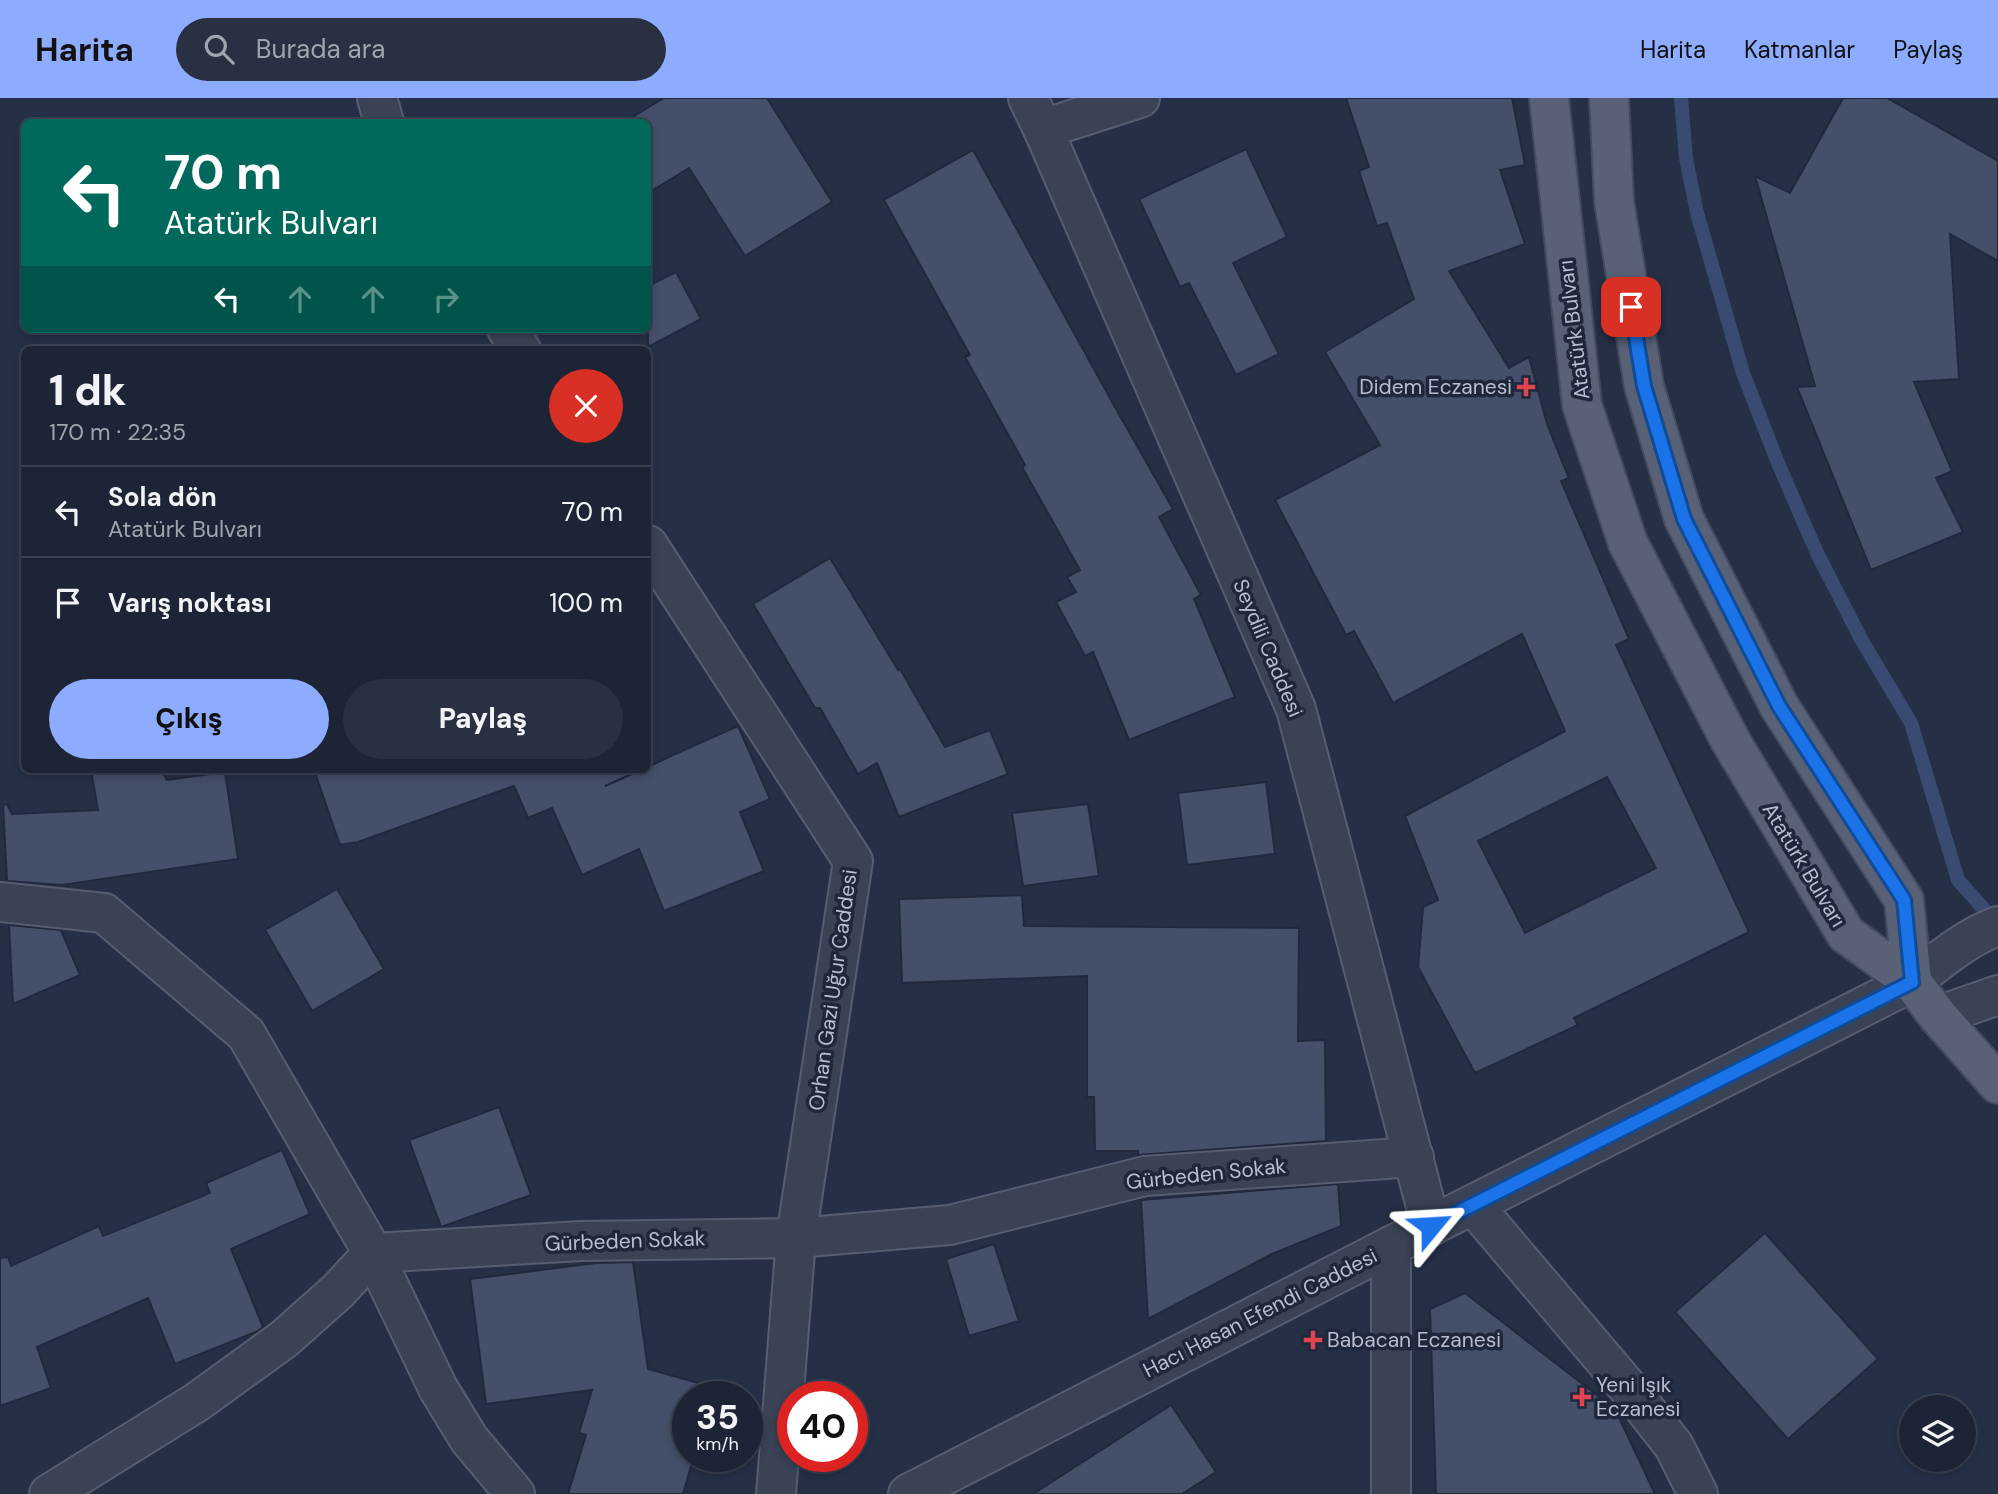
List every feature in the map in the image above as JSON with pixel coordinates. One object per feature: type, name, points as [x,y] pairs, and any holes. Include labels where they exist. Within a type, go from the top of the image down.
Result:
[{"type":"main road","name":"Atatürk Bulvarı","points":[[1549,98],[1582,405],[1628,543],[1730,740],[1846,934],[1912,982],[1998,1084]]},
{"type":"main road","points":[[1609,98],[1614,201],[1644,386],[1684,519],[1779,706],[1904,900],[1912,982]]},
{"type":"street","points":[[377,98],[383,119]]},
{"type":"street","points":[[1035,114],[1140,98]]},
{"type":"street","name":"Seydili Caddesi","points":[[1035,114],[1296,709],[1431,1226]]},
{"type":"street","name":"Orhan Gazi Uğur Caddesi","points":[[651,550],[853,862],[796,1238],[776,1494]]},
{"type":"street","points":[[0,902],[104,913],[246,1034],[373,1254],[438,1388],[469,1439],[515,1494]]},
{"type":"street","name":"Hacı Hasan Efendi Caddesi","points":[[908,1494],[1912,982],[1957,946],[1991,928]]},
{"type":"street","points":[[1938,1016],[1996,996]]},
{"type":"street","name":"Gürbeden Sokak","points":[[373,1254],[580,1241],[796,1238],[950,1225],[1145,1176],[1414,1157]]},
{"type":"street","points":[[1473,1205],[1674,1446],[1698,1494]]},
{"type":"street","points":[[1391,1246],[1391,1494]]},
{"type":"street","points":[[49,1494],[197,1402],[284,1339],[338,1291],[373,1254]]},
{"type":"building","points":[[664,98],[767,98],[832,202],[745,256],[689,168],[651,191],[651,119],[636,119],[634,116]]},
{"type":"building","points":[[1346,98],[1512,98],[1525,165],[1500,170],[1525,244],[1449,271],[1509,368],[1529,357],[1547,424],[1569,478],[1561,481],[1629,639],[1616,645],[1749,932],[1574,1018],[1578,1025],[1475,1073],[1418,967],[1423,907],[1438,900],[1405,816],[1565,731],[1522,634],[1393,703],[1354,631],[1346,635],[1275,500],[1380,445],[1325,352],[1414,299],[1387,223],[1377,226],[1359,171],[1369,167]],"holes":[[[1607,777],[1656,868],[1525,933],[1478,841]]]},
{"type":"building","points":[[1843,98],[1887,98],[1998,161],[1998,261],[1950,234],[1959,379],[1914,382],[1952,471],[1936,478],[1963,532],[1871,570],[1797,387],[1815,386],[1755,176],[1790,193]]},
{"type":"building","points":[[1246,149],[1287,237],[1233,263],[1279,354],[1236,375],[1189,283],[1180,287],[1139,199]]},
{"type":"building","points":[[973,150],[1173,509],[1159,517],[1201,595],[1194,599],[1235,697],[1129,740],[1093,652],[1085,656],[1056,602],[1076,592],[1067,577],[1080,570],[1022,467],[1025,465],[965,357],[970,355],[884,200]]},
{"type":"building","points":[[676,272],[701,319],[648,346],[648,333],[651,333],[651,284]]},
{"type":"building","points":[[830,558],[898,670],[900,669],[945,747],[990,730],[1008,774],[899,817],[877,763],[858,774],[820,708],[815,708],[753,604]]},
{"type":"building","points":[[738,726],[770,799],[740,812],[764,871],[664,911],[639,849],[582,875],[552,808],[528,818],[514,786],[358,842],[340,845],[315,773],[633,773],[605,786],[634,773],[651,773],[651,766]]},
{"type":"building","points":[[92,773],[163,773],[167,780],[225,773],[238,859],[62,885],[7,881],[3,805],[7,804],[12,814],[98,810]]},
{"type":"building","points":[[1266,782],[1275,854],[1187,865],[1178,793]]},
{"type":"building","points":[[1088,804],[1099,876],[1023,886],[1012,813]]},
{"type":"building","points":[[337,889],[384,969],[312,1011],[265,930]]},
{"type":"building","points":[[1022,895],[1024,926],[1299,928],[1298,1041],[1325,1040],[1326,1141],[1138,1155],[1138,1151],[1095,1151],[1094,1097],[1087,1097],[1087,976],[902,983],[899,899]]},
{"type":"building","points":[[9,925],[61,930],[80,975],[13,1004]]},
{"type":"building","points":[[499,1107],[531,1195],[441,1227],[409,1140]]},
{"type":"building","points":[[282,1150],[310,1214],[231,1249],[263,1327],[175,1364],[148,1298],[37,1347],[51,1388],[0,1406],[0,1258],[8,1257],[11,1266],[99,1226],[103,1236],[210,1193],[206,1183]]},
{"type":"building","points":[[1338,1184],[1341,1226],[1272,1254],[1148,1319],[1141,1200]]},
{"type":"building","points":[[1765,1233],[1878,1359],[1788,1439],[1675,1312]]},
{"type":"building","points":[[994,1244],[1019,1321],[969,1336],[946,1259]]},
{"type":"building","points":[[633,1262],[648,1369],[691,1381],[672,1381],[672,1472],[689,1472],[683,1494],[568,1494],[586,1435],[579,1433],[592,1390],[486,1404],[470,1279],[596,1263]]},
{"type":"building","points":[[1465,1293],[1615,1409],[1655,1494],[1436,1494],[1430,1309]]},
{"type":"building","points":[[1171,1405],[1216,1472],[1182,1494],[1033,1494]]},
{"type":"waterway","points":[[1681,98],[1686,158],[1697,213],[1743,373],[1817,553],[1861,639],[1911,723],[1958,880],[1997,924]]},
{"type":"place","name":"Didem Eczanesi","points":[[1526,387]]},
{"type":"place","name":"Babacan Eczanesi","points":[[1313,1340]]},
{"type":"place","name":"Yeni Işık Eczanesi","points":[[1582,1397]]},
{"type":"route","points":[[1431,1226],[1912,982],[1904,900],[1779,706],[1684,519],[1644,386],[1631,307]]}]
